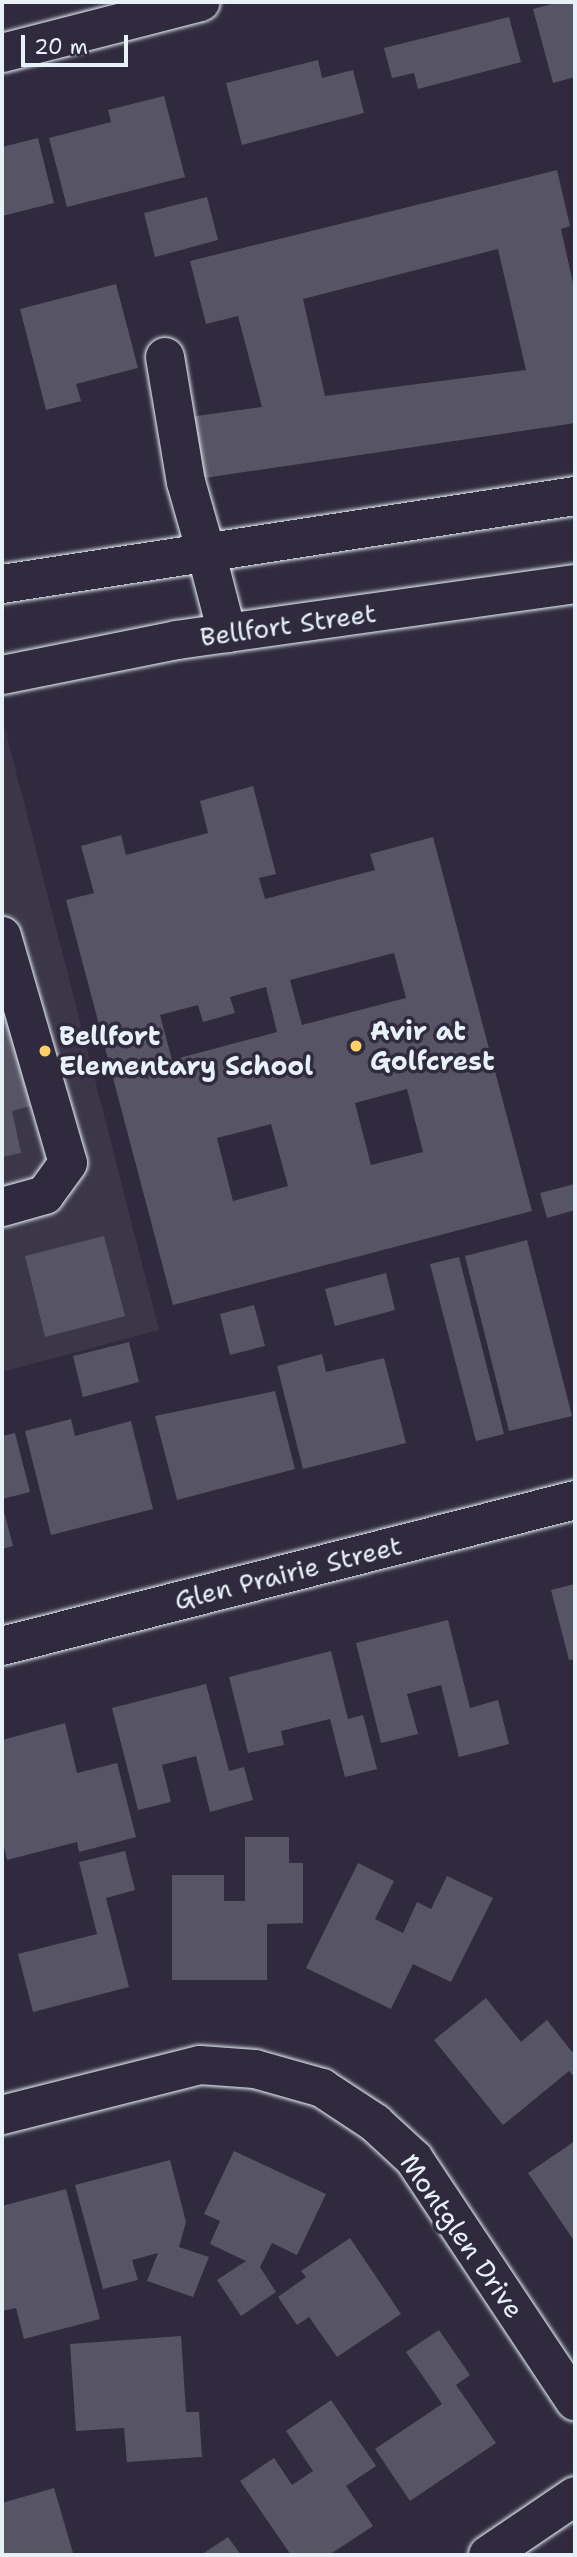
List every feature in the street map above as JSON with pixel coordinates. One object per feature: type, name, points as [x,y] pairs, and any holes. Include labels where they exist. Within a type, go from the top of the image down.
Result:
[{"type":"street","points":[[2,53],[201,2]]},
{"type":"street","points":[[165,357],[186,482],[227,633]]},
{"type":"street","points":[[2,584],[575,496]]},
{"type":"street","name":"Bellfort Street","points":[[2,675],[227,633],[575,584]]},
{"type":"street","points":[[2,936],[68,1163],[45,1195],[2,1207]]},
{"type":"street","name":"Glen Prairie Street","points":[[2,1646],[575,1500]]},
{"type":"street","name":"Montglen Drive","points":[[2,2115],[200,2065],[255,2069],[322,2088],[375,2123],[414,2159],[575,2401]]},
{"type":"street","points":[[488,2555],[575,2496]]},
{"type":"shaded area","name":"Bellfort Elementary School","points":[[2,717],[159,1330],[2,1372]]},
{"type":"building","points":[[559,2],[575,2],[575,77],[553,83],[533,9]]},
{"type":"building","points":[[509,17],[521,62],[418,89],[414,73],[392,78],[384,48]]},
{"type":"building","points":[[318,60],[322,78],[353,70],[364,113],[242,145],[226,83]]},
{"type":"building","points":[[164,96],[185,177],[67,207],[49,138],[111,122],[108,110]]},
{"type":"building","points":[[38,138],[54,203],[2,216],[2,147]]},
{"type":"building","points":[[557,170],[570,226],[561,229],[575,292],[575,423],[191,480],[182,418],[262,407],[238,316],[206,324],[190,261]],"holes":[[[498,249],[526,370],[325,396],[303,299]]]},
{"type":"building","points":[[207,197],[218,240],[155,257],[144,213]]},
{"type":"building","points":[[116,284],[138,368],[76,384],[81,401],[46,410],[20,309]]},
{"type":"building","name":"Avir at Golfcrest","points":[[253,786],[276,874],[259,878],[265,899],[375,870],[370,854],[433,837],[532,1211],[173,1305],[66,900],[94,893],[81,846],[121,835],[126,855],[208,833],[200,801]],"holes":[[[394,953],[406,998],[302,1025],[290,980]],[[266,987],[277,1032],[172,1060],[160,1015],[198,1005],[203,1022],[235,1013],[230,997]],[[407,1089],[423,1152],[371,1165],[355,1103]],[[271,1124],[288,1186],[233,1201],[217,1138]]]},
{"type":"building","points":[[2,1001],[30,1106],[12,1111],[21,1153],[2,1157]]},
{"type":"building","points":[[575,1184],[575,1210],[547,1218],[540,1193]]},
{"type":"building","points":[[104,1236],[125,1316],[45,1337],[25,1256]]},
{"type":"building","points":[[527,1240],[572,1416],[509,1431],[465,1256]]},
{"type":"building","points":[[459,1257],[504,1434],[476,1441],[430,1264]]},
{"type":"building","points":[[386,1273],[395,1310],[335,1326],[325,1289]]},
{"type":"building","points":[[254,1305],[265,1346],[230,1355],[220,1314]]},
{"type":"building","points":[[129,1342],[139,1382],[83,1397],[73,1356]]},
{"type":"building","points":[[322,1354],[326,1372],[384,1358],[406,1443],[303,1469],[277,1366]]},
{"type":"building","points":[[275,1391],[295,1469],[177,1500],[155,1416]]},
{"type":"building","points":[[71,1419],[75,1436],[131,1421],[153,1509],[51,1535],[25,1431]]},
{"type":"building","points":[[15,1433],[30,1492],[2,1499],[2,1436]]},
{"type":"building","points":[[2,1504],[13,1546],[2,1549]]},
{"type":"building","points":[[575,1584],[575,1659],[569,1660],[551,1590]]},
{"type":"building","points":[[448,1620],[470,1708],[498,1700],[509,1744],[459,1757],[441,1685],[407,1694],[418,1734],[381,1743],[356,1643]]},
{"type":"building","points":[[331,1651],[348,1719],[363,1715],[377,1769],[345,1777],[330,1719],[281,1731],[284,1745],[248,1753],[229,1677]]},
{"type":"building","points":[[206,1684],[229,1771],[244,1767],[253,1800],[210,1812],[196,1756],[162,1765],[171,1802],[138,1810],[112,1708]]},
{"type":"building","points":[[65,1723],[77,1773],[117,1763],[136,1837],[79,1852],[77,1842],[7,1860],[2,1838],[2,1740]]},
{"type":"building","points":[[245,1837],[289,1837],[289,1863],[303,1863],[303,1923],[267,1924],[267,1980],[172,1980],[172,1875],[224,1875],[224,1901],[245,1901]]},
{"type":"building","points":[[125,1851],[135,1890],[106,1898],[129,1987],[33,2012],[18,1954],[97,1934],[79,1862]]},
{"type":"building","points":[[358,1863],[394,1881],[375,1919],[403,1933],[417,1902],[431,1909],[447,1876],[493,1898],[451,1982],[413,1964],[391,2009],[306,1968]]},
{"type":"building","points":[[486,1998],[521,2042],[547,2020],[572,2052],[575,2049],[575,2078],[569,2071],[503,2125],[434,2040]]},
{"type":"building","points":[[575,2141],[575,2242],[528,2173]]},
{"type":"building","points":[[234,2151],[326,2194],[297,2255],[272,2243],[260,2267],[276,2292],[241,2316],[217,2280],[246,2261],[210,2244],[220,2221],[204,2214]]},
{"type":"building","points":[[170,2160],[186,2222],[179,2247],[209,2257],[193,2297],[147,2281],[158,2253],[132,2260],[138,2280],[103,2289],[75,2185]]},
{"type":"building","points":[[66,2189],[100,2319],[24,2339],[16,2308],[2,2311],[2,2206]]},
{"type":"building","points":[[350,2238],[401,2314],[337,2357],[309,2317],[297,2325],[278,2297],[306,2277],[301,2271]]},
{"type":"building","points":[[439,2330],[470,2375],[456,2385],[496,2443],[410,2501],[375,2449],[442,2404],[406,2352]]},
{"type":"building","points":[[181,2336],[186,2412],[199,2412],[202,2457],[127,2462],[124,2428],[76,2431],[70,2344]]},
{"type":"building","points":[[331,2400],[376,2466],[346,2486],[373,2526],[329,2555],[291,2555],[240,2481],[274,2458],[292,2485],[313,2471],[286,2431]]},
{"type":"building","points":[[54,2488],[73,2553],[2,2555],[2,2503]]},
{"type":"building","points":[[228,2537],[241,2555],[201,2555]]},
{"type":"place","name":"Avir at Golfcrest","points":[[356,1046]]},
{"type":"place","name":"Bellfort Elementary School","points":[[45,1051]]}]
